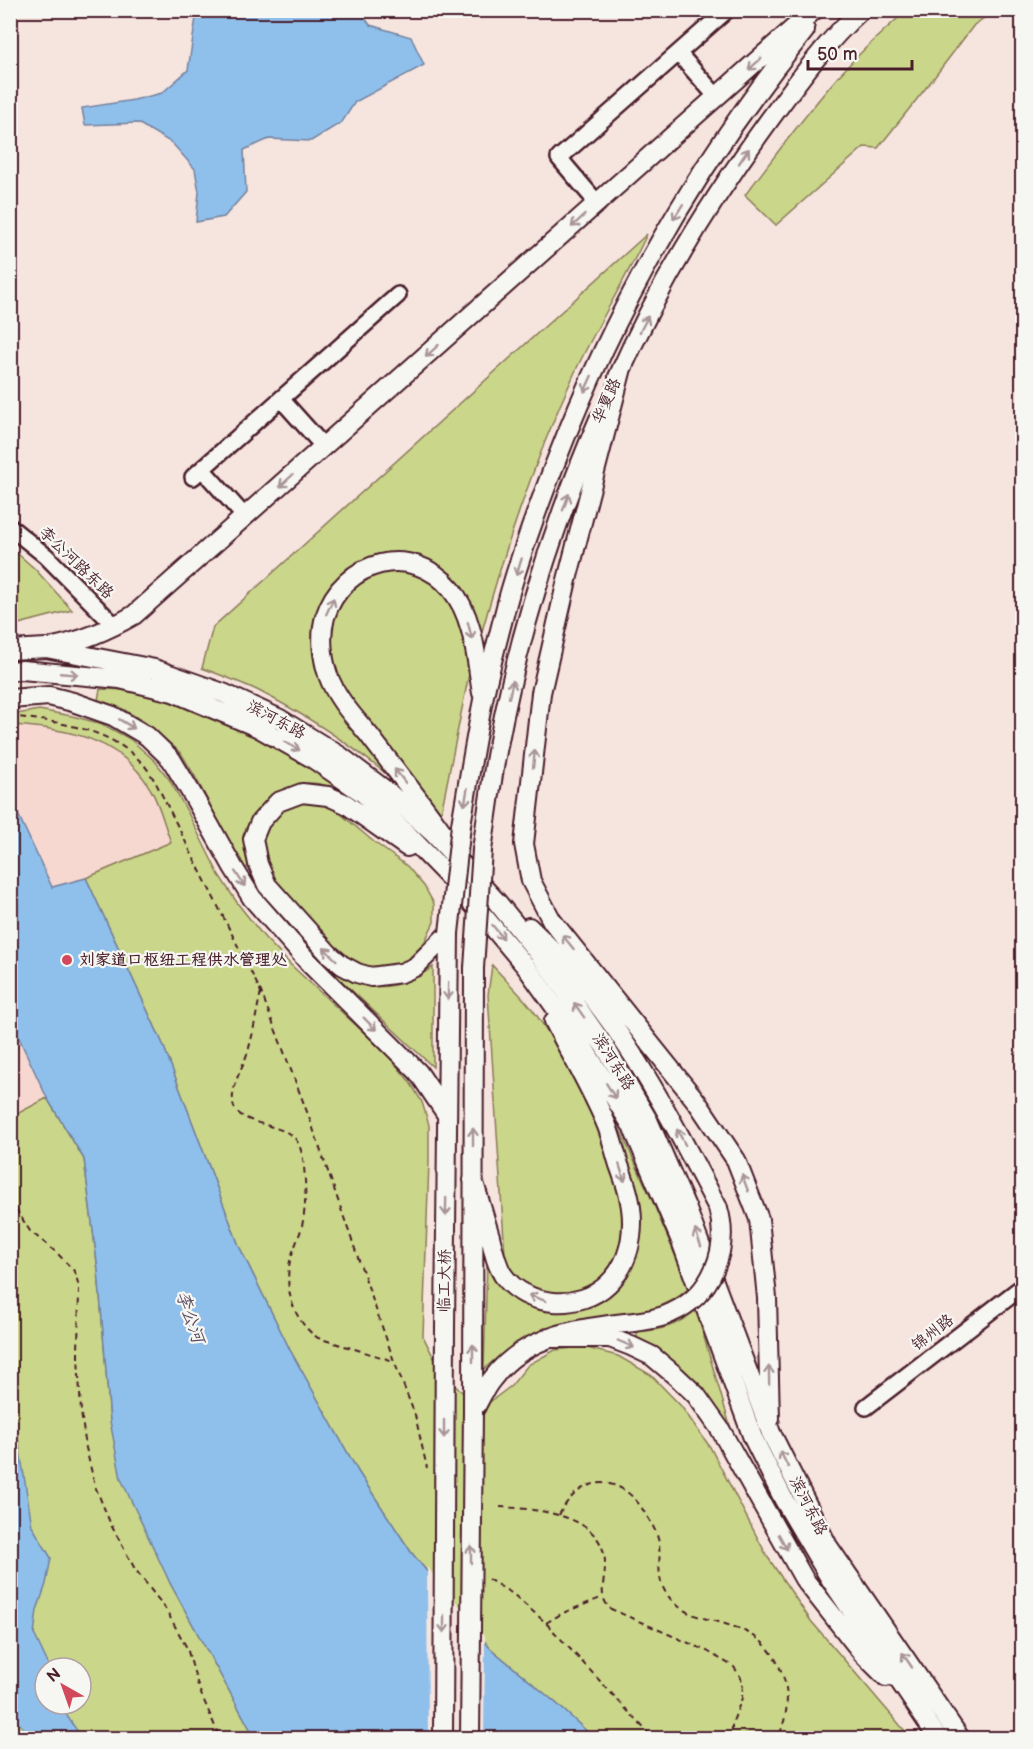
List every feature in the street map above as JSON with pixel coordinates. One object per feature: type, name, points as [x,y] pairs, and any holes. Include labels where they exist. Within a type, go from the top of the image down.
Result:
[{"type":"main road","points":[[46,648],[99,634],[134,615],[814,10]]},
{"type":"main road","name":"华夏路","points":[[460,825],[483,699],[508,601],[539,505],[576,410],[618,319],[667,230],[720,145],[779,62],[822,10]]},
{"type":"main road","name":"华夏路","points":[[482,850],[504,717],[519,652],[547,555],[582,460],[622,368],[664,285],[743,157],[790,91],[841,28],[861,10]]},
{"type":"main road","points":[[622,368],[567,580],[541,693],[524,844],[531,881],[552,921],[697,1102],[736,1160],[759,1219],[767,1298],[771,1433]]},
{"type":"main road","points":[[472,874],[430,814],[345,706],[328,675],[323,649],[325,617],[344,583],[360,572],[393,561],[411,562],[442,579],[463,608],[471,629],[483,699]]},
{"type":"main road","name":"滨河东路","points":[[10,650],[46,648],[155,669],[224,693],[280,719],[340,756],[389,794],[432,832],[497,902],[540,955],[605,1047],[648,1120],[686,1207],[771,1433],[828,1546],[960,1738]]},
{"type":"main road","name":"滨河东路","points":[[10,671],[22,670],[120,680],[173,692],[257,727],[312,758],[363,793],[407,834],[486,919],[527,968],[580,1042],[632,1126],[681,1241],[753,1438],[784,1500],[831,1580],[938,1738]]},
{"type":"main road","points":[[10,699],[49,696],[73,702],[113,716],[147,736],[171,759],[252,898],[311,965],[418,1072],[447,1115]]},
{"type":"main road","points":[[447,875],[346,804],[328,795],[302,793],[278,802],[260,822],[253,839],[258,864],[267,885],[329,954],[357,974],[371,977],[401,973],[415,967],[449,933]]},
{"type":"main road","name":"临工大桥","points":[[443,1738],[449,933],[460,825]]},
{"type":"main road","name":"临工大桥","points":[[470,1738],[474,968],[482,850]]},
{"type":"main road","points":[[473,1411],[493,1378],[510,1360],[527,1347],[548,1338],[598,1326],[662,1317],[689,1303],[709,1281],[719,1257],[722,1232],[722,1220],[718,1208],[666,1110],[623,1038],[593,996],[557,953],[525,923],[497,902]]},
{"type":"main road","points":[[473,1179],[496,1259],[503,1275],[515,1288],[531,1297],[549,1302],[569,1302],[589,1296],[608,1284],[621,1267],[631,1245],[630,1196],[607,1126],[527,968]]},
{"type":"main road","points":[[548,1338],[610,1338],[621,1342],[652,1356],[696,1395],[720,1429],[804,1579],[863,1654],[911,1700]]},
{"type":"street","points":[[598,204],[559,158],[727,10]]},
{"type":"street","points":[[678,53],[717,98]]},
{"type":"street","points":[[245,517],[198,473],[398,295]]},
{"type":"street","points":[[281,399],[324,447]]},
{"type":"street","name":"李公河路东路","points":[[10,527],[46,556],[115,626]]},
{"type":"street","name":"锦州路","points":[[866,1407],[1023,1287]]},
{"type":"path","points":[[10,716],[74,725],[105,736],[143,764],[156,783],[261,992],[309,1117],[393,1361],[414,1415],[427,1468]]},
{"type":"path","points":[[261,992],[248,1051],[237,1079],[233,1106],[245,1118],[287,1132],[296,1139],[302,1150],[306,1193],[302,1227],[290,1259],[287,1280],[291,1299],[300,1319],[309,1332],[318,1338],[393,1361]]},
{"type":"path","points":[[10,1200],[30,1231],[56,1252],[75,1272],[79,1287],[78,1356],[81,1412],[86,1448],[96,1486],[111,1525],[135,1569],[165,1608],[187,1648],[199,1689],[220,1738]]},
{"type":"path","points":[[559,1515],[571,1496],[589,1484],[612,1485],[631,1495],[640,1505],[656,1532],[659,1543],[659,1576],[662,1586],[674,1603],[681,1610],[690,1614],[733,1626],[754,1635],[774,1655],[788,1694],[784,1723],[778,1738]]},
{"type":"path","points":[[500,1507],[533,1509],[578,1522],[590,1531],[604,1552],[602,1585],[605,1604],[611,1609],[707,1651],[734,1667],[743,1683],[742,1698],[732,1724],[732,1738]]},
{"type":"path","points":[[482,1575],[513,1594],[546,1623],[653,1738]]},
{"type":"path","points":[[546,1623],[562,1613],[603,1597]]},
{"type":"shaded area","name":"刘家道口枢纽工程供水管理处","points":[[11,725],[32,726],[96,740],[121,755],[136,767],[152,791],[171,842],[162,1042],[11,1117]]},
{"type":"green space","points":[[906,11],[994,11],[974,25],[878,148],[864,147],[776,225],[745,195],[837,78],[870,43]]},
{"type":"green space","points":[[647,234],[584,355],[547,437],[511,534],[481,635],[474,609],[461,588],[422,558],[328,591],[318,608],[314,648],[388,769],[385,773],[323,728],[290,708],[250,687],[202,668],[213,627]]},
{"type":"green space","points":[[10,547],[35,569],[72,610],[11,626]]},
{"type":"green space","points":[[392,571],[423,576],[440,590],[451,605],[462,629],[469,674],[441,813],[350,701],[342,687],[334,663],[333,625],[343,602],[364,581]]},
{"type":"green space","points":[[100,689],[143,694],[186,707],[231,725],[274,746],[357,798],[314,783],[297,785],[277,793],[261,806],[250,824],[244,847],[249,866],[244,870],[181,753],[143,721],[123,709],[98,700]]},
{"type":"green space","points":[[39,710],[102,724],[130,739],[155,761],[169,779],[219,875],[265,938],[388,1055],[410,1082],[422,1102],[429,1125],[423,1336],[438,1366],[449,1380],[475,1401],[491,1401],[511,1386],[528,1365],[555,1350],[583,1347],[618,1356],[651,1375],[681,1406],[710,1447],[767,1556],[811,1621],[911,1738],[594,1738],[490,1648],[411,1552],[359,1473],[290,1350],[239,1246],[162,1042],[86,878],[171,842],[154,796],[139,772],[108,747],[71,733],[11,725],[11,715]]},
{"type":"green space","points":[[308,800],[330,805],[407,866],[424,886],[434,904],[434,922],[425,941],[413,957],[402,965],[372,969],[354,963],[337,952],[272,876],[266,863],[261,840],[265,828],[283,807]]},
{"type":"green space","points":[[492,965],[530,1007],[565,1061],[596,1124],[618,1190],[623,1220],[621,1250],[598,1281],[571,1294],[550,1295],[522,1283],[513,1273],[505,1255],[488,995]]},
{"type":"green space","points":[[433,967],[433,1067],[329,969],[357,982],[382,986],[406,982]]},
{"type":"green space","points":[[47,1098],[84,1159],[98,1270],[110,1421],[170,1583],[255,1738],[11,1738],[11,1117]]},
{"type":"green space","points":[[616,1121],[689,1288],[663,1305],[648,1310],[587,1319],[547,1329],[514,1345],[484,1369],[487,1261],[522,1302],[534,1308],[567,1310],[638,1247],[641,1228],[640,1210]]},
{"type":"green space","points":[[696,1310],[731,1429],[711,1401],[679,1366],[637,1338],[637,1332],[669,1326]]},
{"type":"water","points":[[197,11],[360,11],[370,25],[411,37],[424,65],[355,102],[342,122],[311,141],[269,139],[244,150],[246,192],[224,217],[196,222],[199,192],[195,169],[172,143],[138,123],[85,125],[82,108],[162,93],[188,70]]},
{"type":"water","name":"李公河","points":[[11,799],[52,887],[86,878],[162,1042],[239,1246],[290,1350],[359,1473],[411,1552],[490,1648],[594,1738],[255,1738],[170,1583],[121,1479],[110,1421],[98,1270],[84,1159],[47,1098],[11,1021]]},
{"type":"water","points":[[10,1388],[32,1526],[51,1558],[46,1584],[37,1610],[34,1634],[44,1656],[33,1656],[33,1716],[67,1716],[82,1738],[34,1738],[11,1716]]},
{"type":"pier","points":[[427,1567],[485,1636],[484,1738],[428,1738]]},
{"type":"place","name":"刘家道口枢纽工程供水管理处","points":[[67,960]]}]
